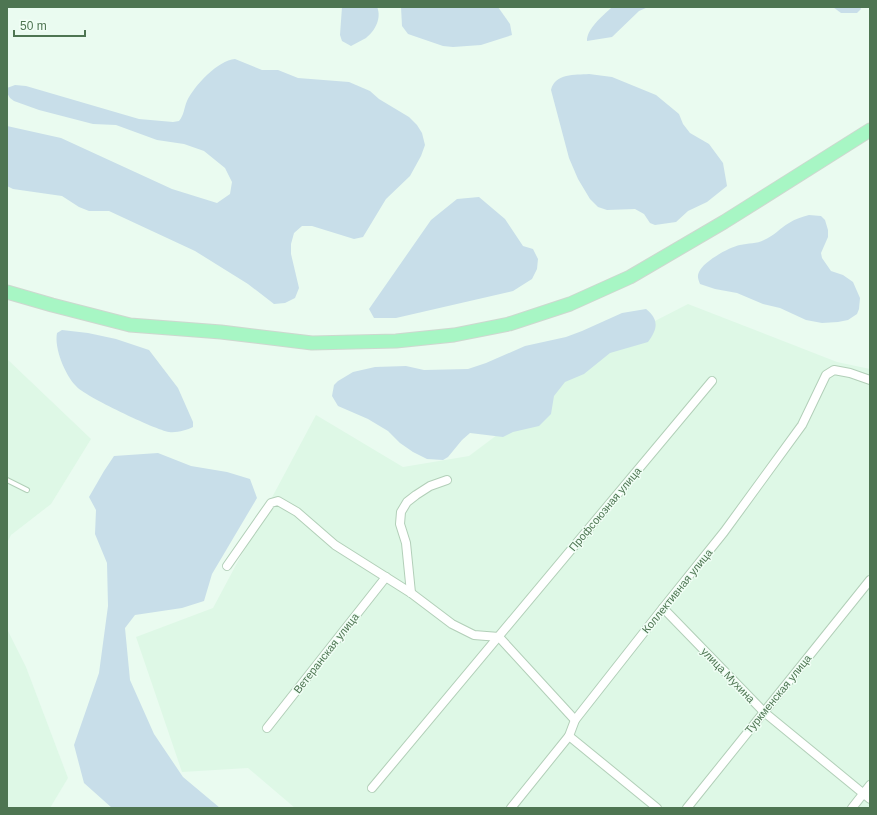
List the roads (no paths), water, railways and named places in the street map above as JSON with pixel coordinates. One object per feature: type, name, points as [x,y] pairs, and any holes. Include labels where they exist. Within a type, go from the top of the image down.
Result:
[{"type":"main road","points":[[7,292],[130,325],[220,332],[312,343],[396,341],[454,335],[509,324],[570,304],[630,277],[724,222],[870,130]]},
{"type":"street","name":"Коллективная улица","points":[[511,808],[569,736],[575,720],[662,608],[724,532],[802,425],[826,376],[834,370],[850,373],[870,380]]},
{"type":"street","name":"Профсоюзная улица","points":[[372,788],[712,381]]},
{"type":"street","points":[[411,593],[406,543],[400,524],[401,512],[407,502],[416,495],[430,486],[447,480]]},
{"type":"street","points":[[227,566],[272,503],[278,501],[297,512],[335,544],[411,593],[452,624],[474,635],[499,637],[575,720]]},
{"type":"street","name":"Ветеранская улица","points":[[267,728],[386,577]]},
{"type":"street","name":"Туркменская улица","points":[[686,808],[870,580]]},
{"type":"street","name":"улица Мухина","points":[[662,608],[764,712],[870,799]]},
{"type":"street","points":[[569,736],[657,808]]},
{"type":"street","points":[[852,808],[870,785]]},
{"type":"lane","points":[[7,480],[27,490]]}]
